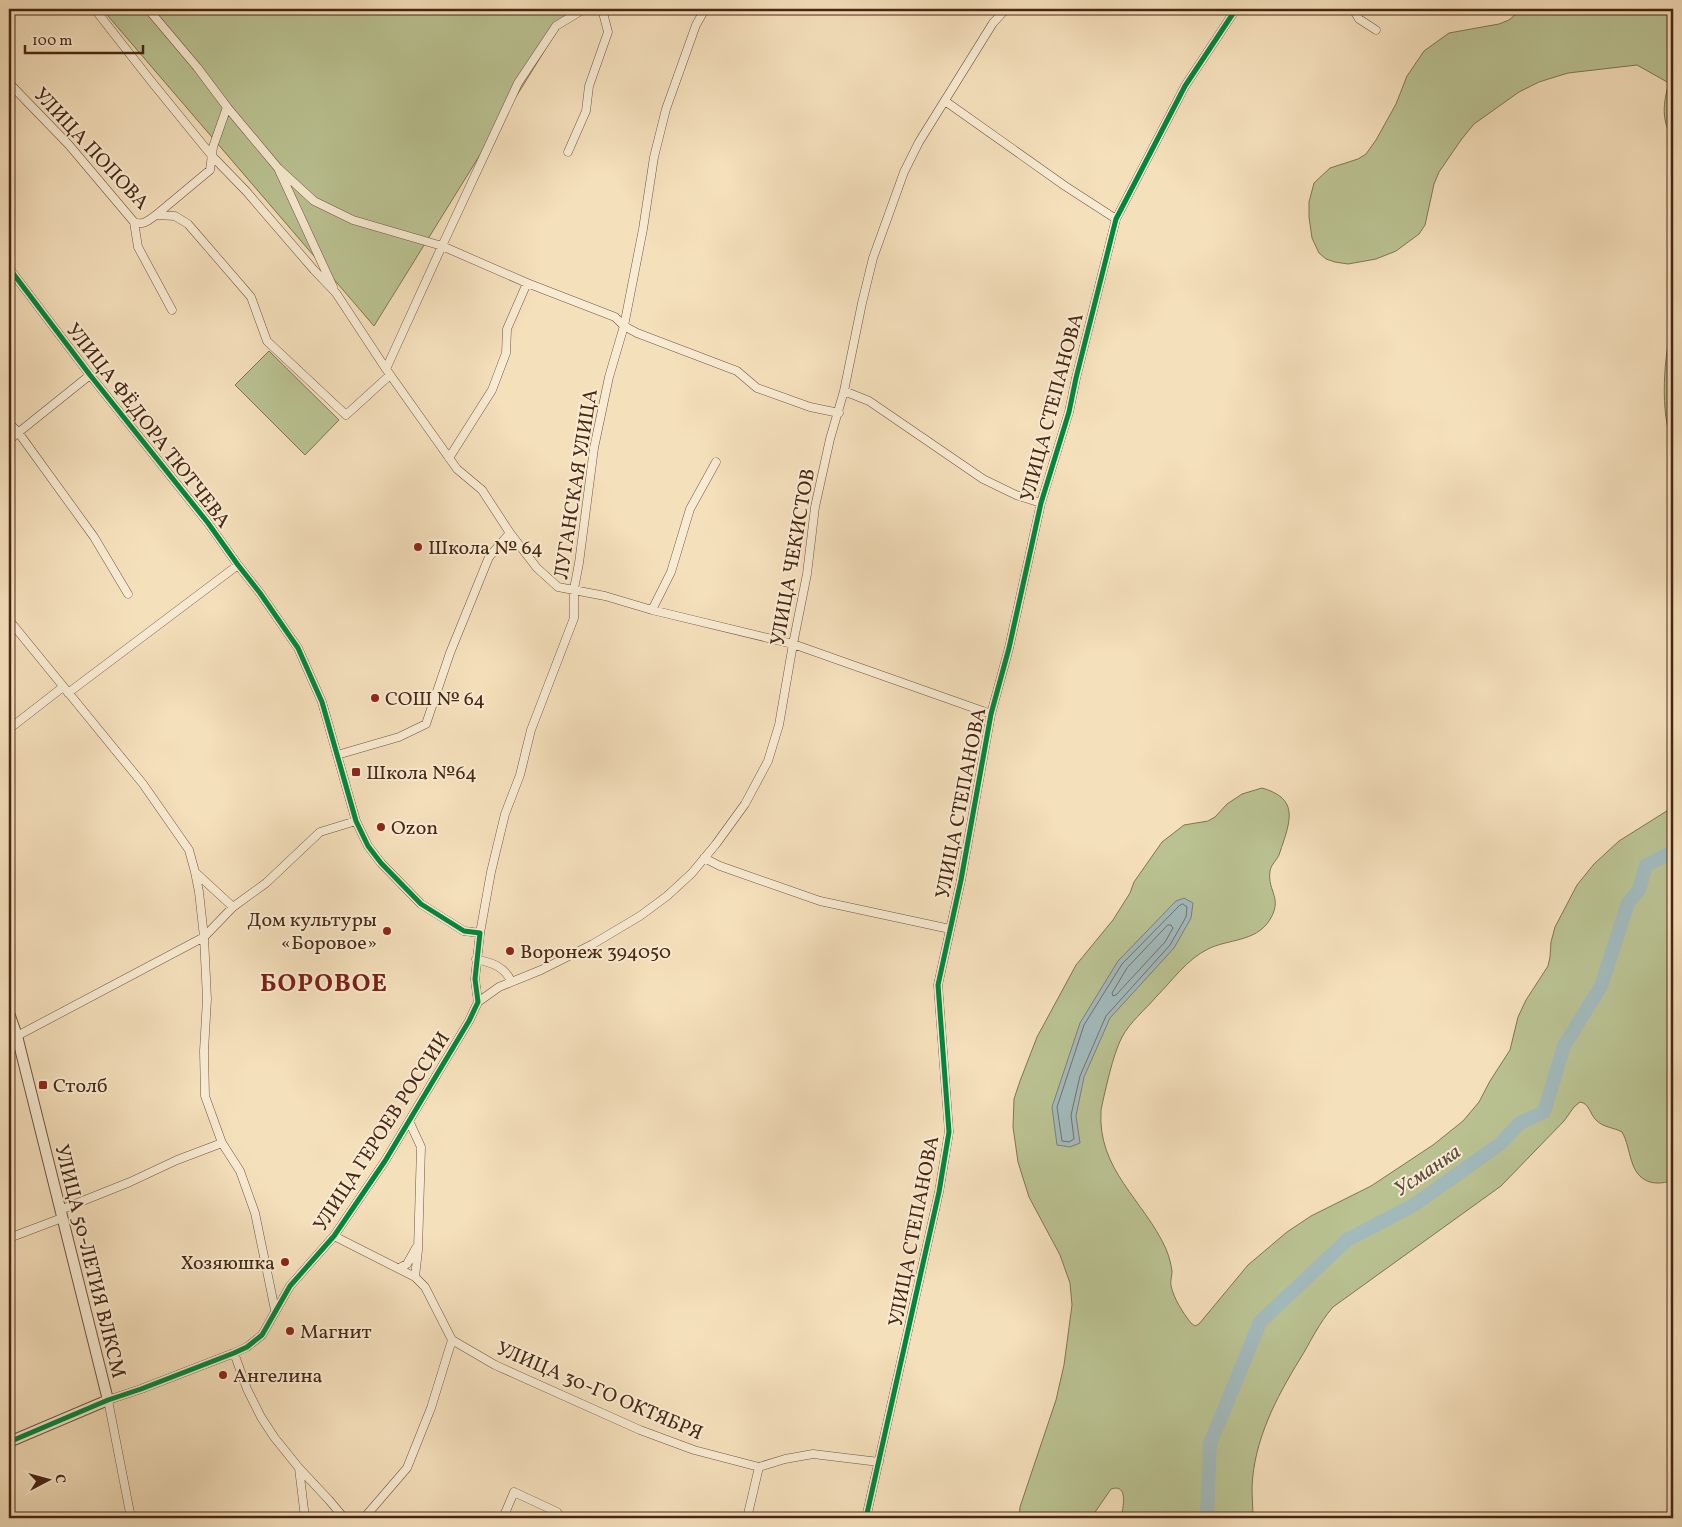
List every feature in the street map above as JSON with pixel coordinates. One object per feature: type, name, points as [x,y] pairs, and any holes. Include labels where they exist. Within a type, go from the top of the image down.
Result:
[{"type":"street","points":[[148,9],[278,168],[314,201],[353,220],[442,246],[527,283],[616,317],[624,326],[637,333],[737,371],[757,388],[810,408],[839,413]]},
{"type":"street","points":[[388,372],[442,246],[518,83],[556,26],[584,9]]},
{"type":"street","points":[[568,152],[586,111],[589,86],[608,32],[602,9]]},
{"type":"street","name":"ЛУГАНСКАЯ УЛИЦА","points":[[480,933],[491,872],[506,814],[520,775],[531,730],[574,618],[574,589],[594,448],[609,377],[624,326],[643,228],[654,157],[666,109],[696,25],[704,9]]},
{"type":"street","name":"УЛИЦА ЧЕКИСТОВ","points":[[478,1002],[499,987],[575,953],[640,916],[667,896],[692,873],[745,804],[768,760],[779,726],[807,574],[815,507],[830,439],[839,413],[873,258],[904,172],[919,142],[993,23],[1006,9]]},
{"type":"street","name":"УЛИЦА СТЕПАНОВА","points":[[866,1518],[939,1192],[949,1132],[938,985],[961,880],[991,714],[1009,648],[1041,503],[1069,412],[1116,219],[1185,86],[1236,9]]},
{"type":"street","points":[[1353,9],[1359,19],[1376,30]]},
{"type":"street","points":[[98,12],[212,156],[246,190],[336,293]]},
{"type":"street","name":"УЛИЦА ПОПОВА","points":[[9,83],[69,145],[134,222],[144,224],[156,215],[175,216],[188,224],[251,297],[267,341],[346,415],[388,372]]},
{"type":"street","points":[[945,101],[1065,186],[1116,219]]},
{"type":"street","points":[[156,215],[207,174],[212,164],[213,147],[227,107]]},
{"type":"street","points":[[278,168],[336,293],[388,372],[457,469],[482,490],[510,533],[537,568],[558,587],[574,589],[793,644],[991,714]]},
{"type":"street","points":[[134,222],[138,247],[172,310]]},
{"type":"street","name":"УЛИЦА ФЁДОРА ТЮТЧЕВА","points":[[9,268],[90,375],[208,523],[298,648],[322,702],[356,821]]},
{"type":"street","points":[[449,458],[492,390],[506,352],[507,329],[527,283]]},
{"type":"street","points":[[9,440],[90,375]]},
{"type":"street","points":[[844,391],[869,401],[983,479],[1016,495],[1041,503]]},
{"type":"street","points":[[9,423],[18,432],[94,537],[128,594]]},
{"type":"street","points":[[652,610],[671,572],[690,509],[716,462]]},
{"type":"street","points":[[337,755],[398,737],[426,724],[450,653],[490,556],[510,533]]},
{"type":"street","points":[[9,729],[238,565]]},
{"type":"street","points":[[9,620],[143,784],[189,850],[195,872],[204,937],[208,999],[204,1051],[205,1096],[222,1143],[240,1171],[255,1213],[275,1310]]},
{"type":"street","points":[[16,1036],[204,937],[233,907],[266,883],[320,832],[356,821],[368,846],[381,863],[420,904],[464,931],[480,933],[475,979],[478,1002]]},
{"type":"street","points":[[704,858],[720,866],[820,901],[950,929]]},
{"type":"street","points":[[195,872],[233,907]]},
{"type":"street","points":[[476,959],[494,963],[508,974],[512,981]]},
{"type":"street","name":"УЛИЦА ГЕРОЕВ РОССИИ","points":[[108,1400],[234,1353],[248,1347],[262,1335],[290,1286],[334,1236],[385,1160],[453,1049],[478,1002]]},
{"type":"street","name":"УЛИЦА 50-ЛЕТИЯ ВЛКСМ","points":[[9,1013],[108,1400],[131,1518]]},
{"type":"street","points":[[409,1121],[421,1147],[418,1244],[415,1276]]},
{"type":"street","points":[[9,1238],[177,1160],[222,1143]]},
{"type":"street","points":[[334,1236],[415,1276],[426,1287],[452,1340],[432,1408],[407,1468],[364,1518]]},
{"type":"street","points":[[399,1268],[407,1264],[412,1258],[418,1244]]},
{"type":"street","name":"УЛИЦА 30-ГО ОКТЯБРЯ","points":[[452,1340],[495,1365],[640,1430],[694,1450],[759,1467]]},
{"type":"street","points":[[234,1353],[247,1389],[261,1417],[274,1437],[344,1518]]},
{"type":"street","points":[[9,1442],[108,1400]]},
{"type":"street","points":[[747,1518],[759,1467],[785,1459],[813,1454],[878,1462]]},
{"type":"street","points":[[299,1468],[305,1518]]},
{"type":"street","points":[[503,1518],[514,1492],[557,1512],[561,1518]]},
{"type":"green space","points":[[102,9],[578,9],[566,16],[374,326]]},
{"type":"green space","points":[[1522,9],[1673,9],[1673,139],[1666,125],[1664,112],[1669,83],[1637,65],[1568,73],[1539,82],[1519,92],[1474,124],[1461,140],[1439,172],[1434,184],[1425,225],[1419,234],[1396,251],[1376,259],[1348,264],[1326,259],[1319,253],[1312,238],[1309,202],[1314,183],[1330,168],[1358,159],[1366,154],[1396,104],[1407,76],[1424,51],[1449,33],[1499,24],[1509,20]]},
{"type":"green space","points":[[1673,139],[1673,171],[1670,155]]},
{"type":"green space","points":[[1673,322],[1673,443],[1666,416],[1664,383],[1667,350]]},
{"type":"green space","points":[[269,351],[339,420],[305,455],[235,385]]},
{"type":"green space","points":[[1262,788],[1280,796],[1288,807],[1289,814],[1287,830],[1278,857],[1270,871],[1275,906],[1269,921],[1256,933],[1208,949],[1193,959],[1133,1021],[1122,1037],[1115,1053],[1101,1110],[1102,1131],[1106,1150],[1124,1184],[1157,1231],[1166,1249],[1172,1271],[1172,1291],[1179,1306],[1191,1323],[1195,1326],[1199,1324],[1248,1265],[1287,1232],[1311,1216],[1371,1186],[1433,1145],[1463,1121],[1479,1102],[1510,1050],[1518,1017],[1526,1000],[1548,966],[1555,927],[1577,885],[1594,864],[1619,841],[1673,807],[1673,1180],[1656,1183],[1643,1179],[1634,1168],[1622,1132],[1599,1123],[1585,1104],[1580,1102],[1501,1186],[1333,1307],[1328,1313],[1315,1332],[1283,1389],[1262,1436],[1257,1453],[1252,1487],[1253,1518],[1121,1518],[1124,1498],[1123,1493],[1117,1488],[1111,1489],[1091,1518],[1019,1518],[1020,1507],[1056,1400],[1064,1365],[1072,1305],[1070,1283],[1060,1255],[1029,1197],[1018,1162],[1013,1127],[1014,1099],[1037,1037],[1076,965],[1113,920],[1130,893],[1134,882],[1162,842],[1184,825],[1208,821],[1242,794]]},
{"type":"water","points":[[1184,898],[1193,903],[1191,918],[1174,948],[1110,1018],[1084,1077],[1076,1116],[1080,1143],[1070,1147],[1057,1145],[1052,1107],[1080,1023],[1118,961],[1176,901]]},
{"type":"waterway","name":"Усманка","points":[[1207,1518],[1210,1444],[1260,1322],[1347,1240],[1412,1206],[1500,1144],[1520,1123],[1544,1112],[1564,1046],[1601,986],[1628,903],[1639,890],[1646,865],[1673,852]]},
{"type":"cycle path","points":[[866,1518],[939,1192],[949,1132],[938,985],[961,880],[991,714],[1009,648],[1041,503],[1069,412],[1116,219],[1185,86],[1236,9]]},
{"type":"cycle path","points":[[9,268],[90,375],[208,523],[298,648],[322,702],[356,821],[368,846],[381,863],[421,904],[464,931],[480,933],[475,979],[478,1002],[469,1021],[385,1161],[334,1236],[290,1286],[262,1335],[247,1347],[234,1353],[108,1400],[9,1442]]},
{"type":"place","name":"Школа № 64","points":[[418,547]]},
{"type":"place","name":"СОШ № 64","points":[[375,698]]},
{"type":"place","name":"Школа №64","points":[[356,772]]},
{"type":"place","name":"Ozon","points":[[381,827]]},
{"type":"place","name":"Дом культуры «Боровое»","points":[[387,931]]},
{"type":"place","name":"Воронеж 394050","points":[[510,951]]},
{"type":"place","name":"Столб","points":[[43,1085]]},
{"type":"place","name":"Хозяюшка","points":[[285,1262]]},
{"type":"place","name":"Магнит","points":[[290,1331]]},
{"type":"place","name":"Ангелина","points":[[223,1375]]},
{"type":"district","name":"БОРОВОЕ","points":[[324,982]]}]
